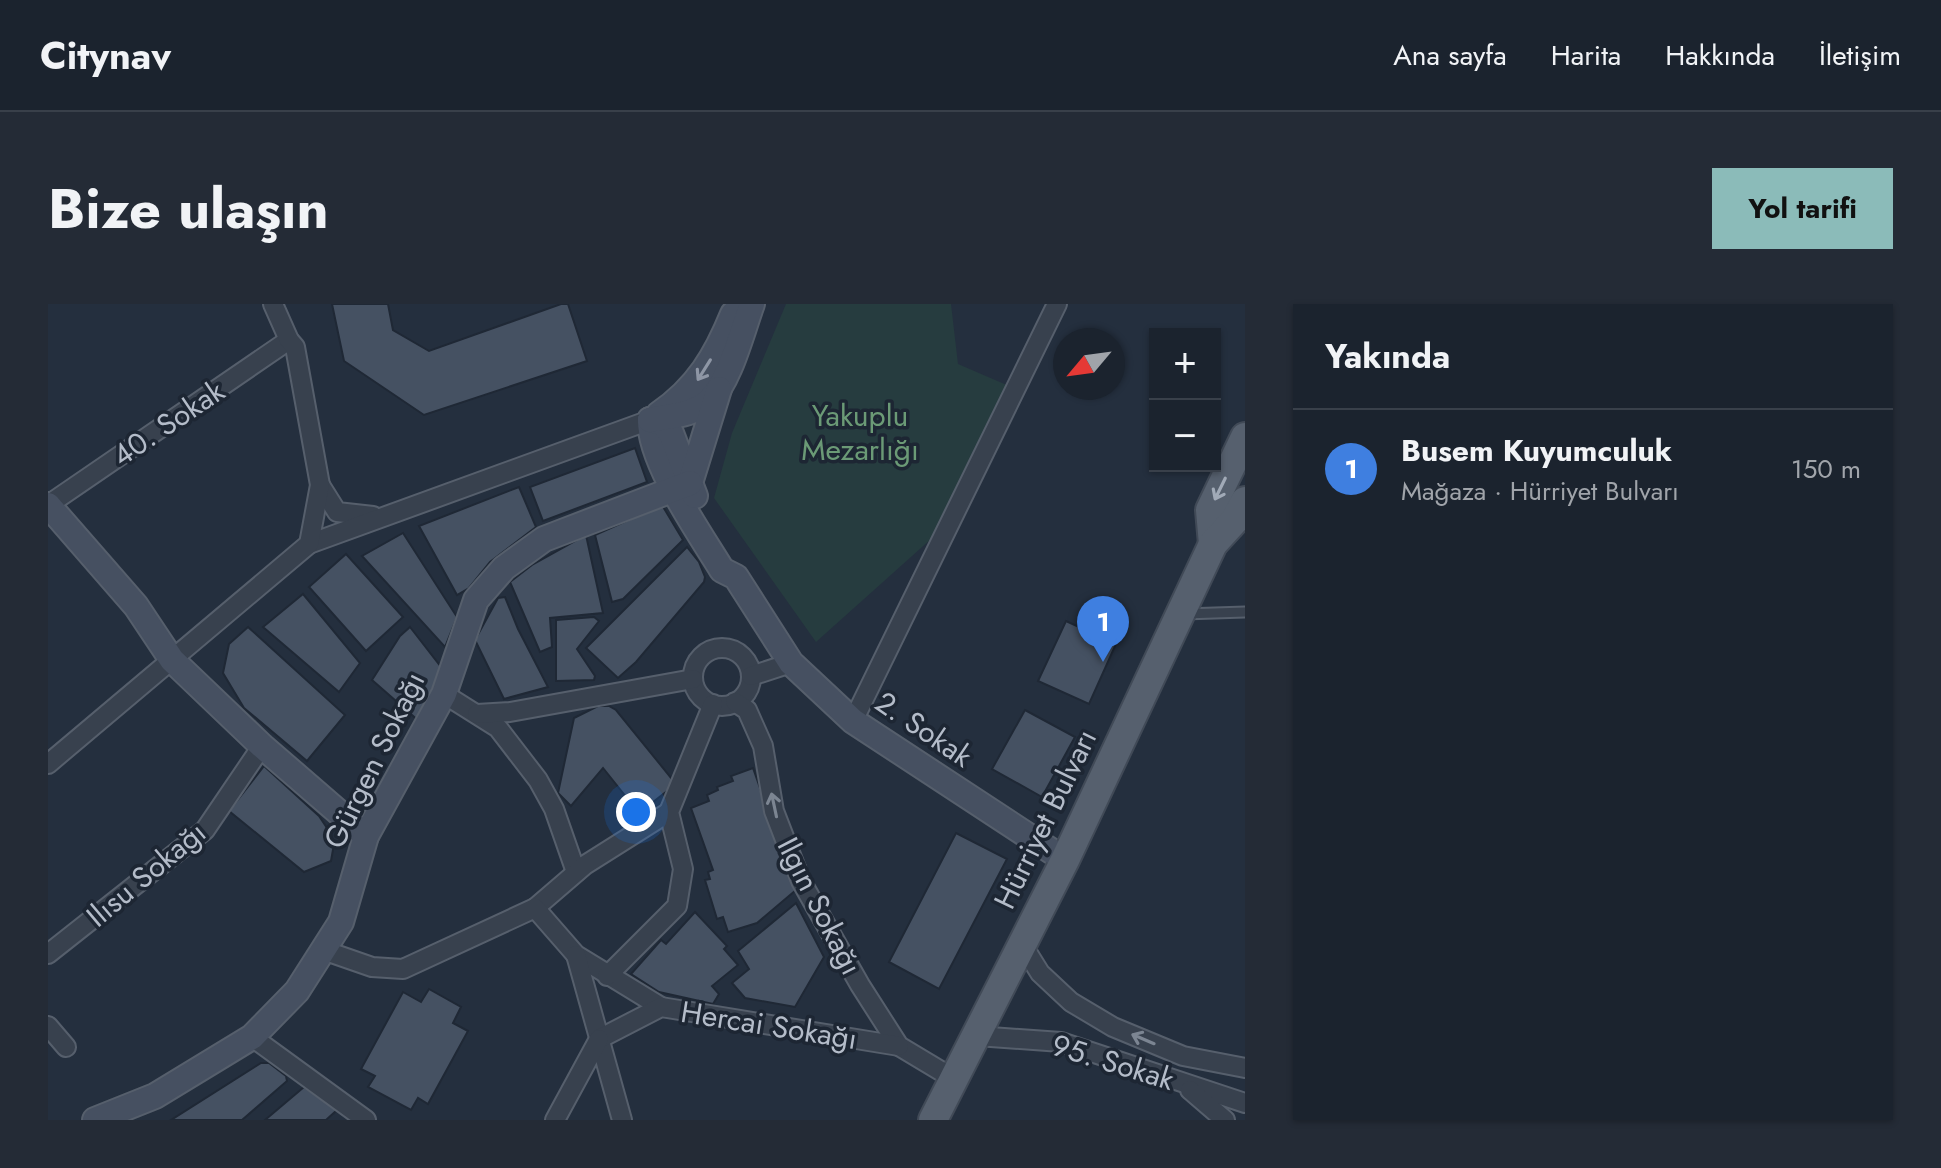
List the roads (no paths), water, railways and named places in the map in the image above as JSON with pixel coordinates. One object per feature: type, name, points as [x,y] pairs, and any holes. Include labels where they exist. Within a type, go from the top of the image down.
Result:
[{"type":"main road","name":"Hürriyet Bulvarı","points":[[1213,544],[1210,510],[1245,437]]},
{"type":"main road","name":"Hürriyet Bulvarı","points":[[933,1120],[1065,860],[1213,544],[1242,514]]},
{"type":"street","points":[[273,304],[295,347],[320,485],[309,544]]},
{"type":"street","points":[[650,420],[679,400],[702,376],[737,304]]},
{"type":"street","points":[[682,485],[752,304]]},
{"type":"street","points":[[853,721],[1057,304]]},
{"type":"street","name":"40. Sokak","points":[[48,505],[289,340]]},
{"type":"street","points":[[48,764],[309,544],[650,420],[695,410],[709,400],[722,382]]},
{"type":"street","points":[[650,420],[662,423],[671,433],[682,485]]},
{"type":"street","points":[[320,485],[337,512],[380,517]]},
{"type":"street","name":"2. Sokak","points":[[682,485],[722,570],[736,577],[791,663],[853,721],[1065,860]]},
{"type":"street","name":"Gürgen Sokağı","points":[[95,1120],[155,1096],[252,1037],[297,991],[341,922],[366,836],[444,694],[476,600],[504,568],[544,539],[682,485]]},
{"type":"street","points":[[48,505],[136,606],[172,660],[262,746],[366,836]]},
{"type":"street","points":[[721,648],[738,653],[749,667],[751,676],[747,691],[735,702],[721,706],[699,695],[693,679],[698,660],[704,653],[721,648]]},
{"type":"street","points":[[751,676],[791,663]]},
{"type":"street","points":[[477,714],[510,712],[693,679]]},
{"type":"street","points":[[444,694],[498,728],[538,780],[554,809],[576,872]]},
{"type":"street","name":"Ilgın Sokağı","points":[[735,702],[747,710],[763,746],[774,811],[801,881],[860,985],[899,1046],[954,1079]]},
{"type":"street","points":[[323,950],[372,967],[403,969],[535,908],[576,872],[669,812],[713,704]]},
{"type":"street","name":"Ilısu Sokağı","points":[[48,954],[205,830],[262,746]]},
{"type":"street","points":[[607,976],[677,906],[683,869],[669,812]]},
{"type":"street","points":[[535,908],[576,955],[661,1007]]},
{"type":"street","name":"95. Sokak","points":[[1022,944],[1040,973],[1071,1002],[1113,1027],[1183,1056],[1236,1066]]},
{"type":"street","points":[[576,955],[622,1120]]},
{"type":"street","name":"Hercai Sokağı","points":[[599,1039],[661,1007],[899,1046]]},
{"type":"street","points":[[48,1026],[66,1047]]},
{"type":"street","name":"95. Sokak","points":[[977,1036],[1061,1042],[1245,1103]]},
{"type":"street","points":[[252,1037],[366,1120]]},
{"type":"street","points":[[555,1120],[599,1039]]},
{"type":"street","points":[[1236,1066],[1245,1086]]},
{"type":"street","points":[[1178,1081],[1225,1120]]},
{"type":"lane","points":[[1181,614],[1245,612]]},
{"type":"place","name":"Busem Kuyumculuk","points":[[1103,662]]},
{"type":"park label","name":"Yakuplu Mezarlığı","points":[[860,432]]}]
